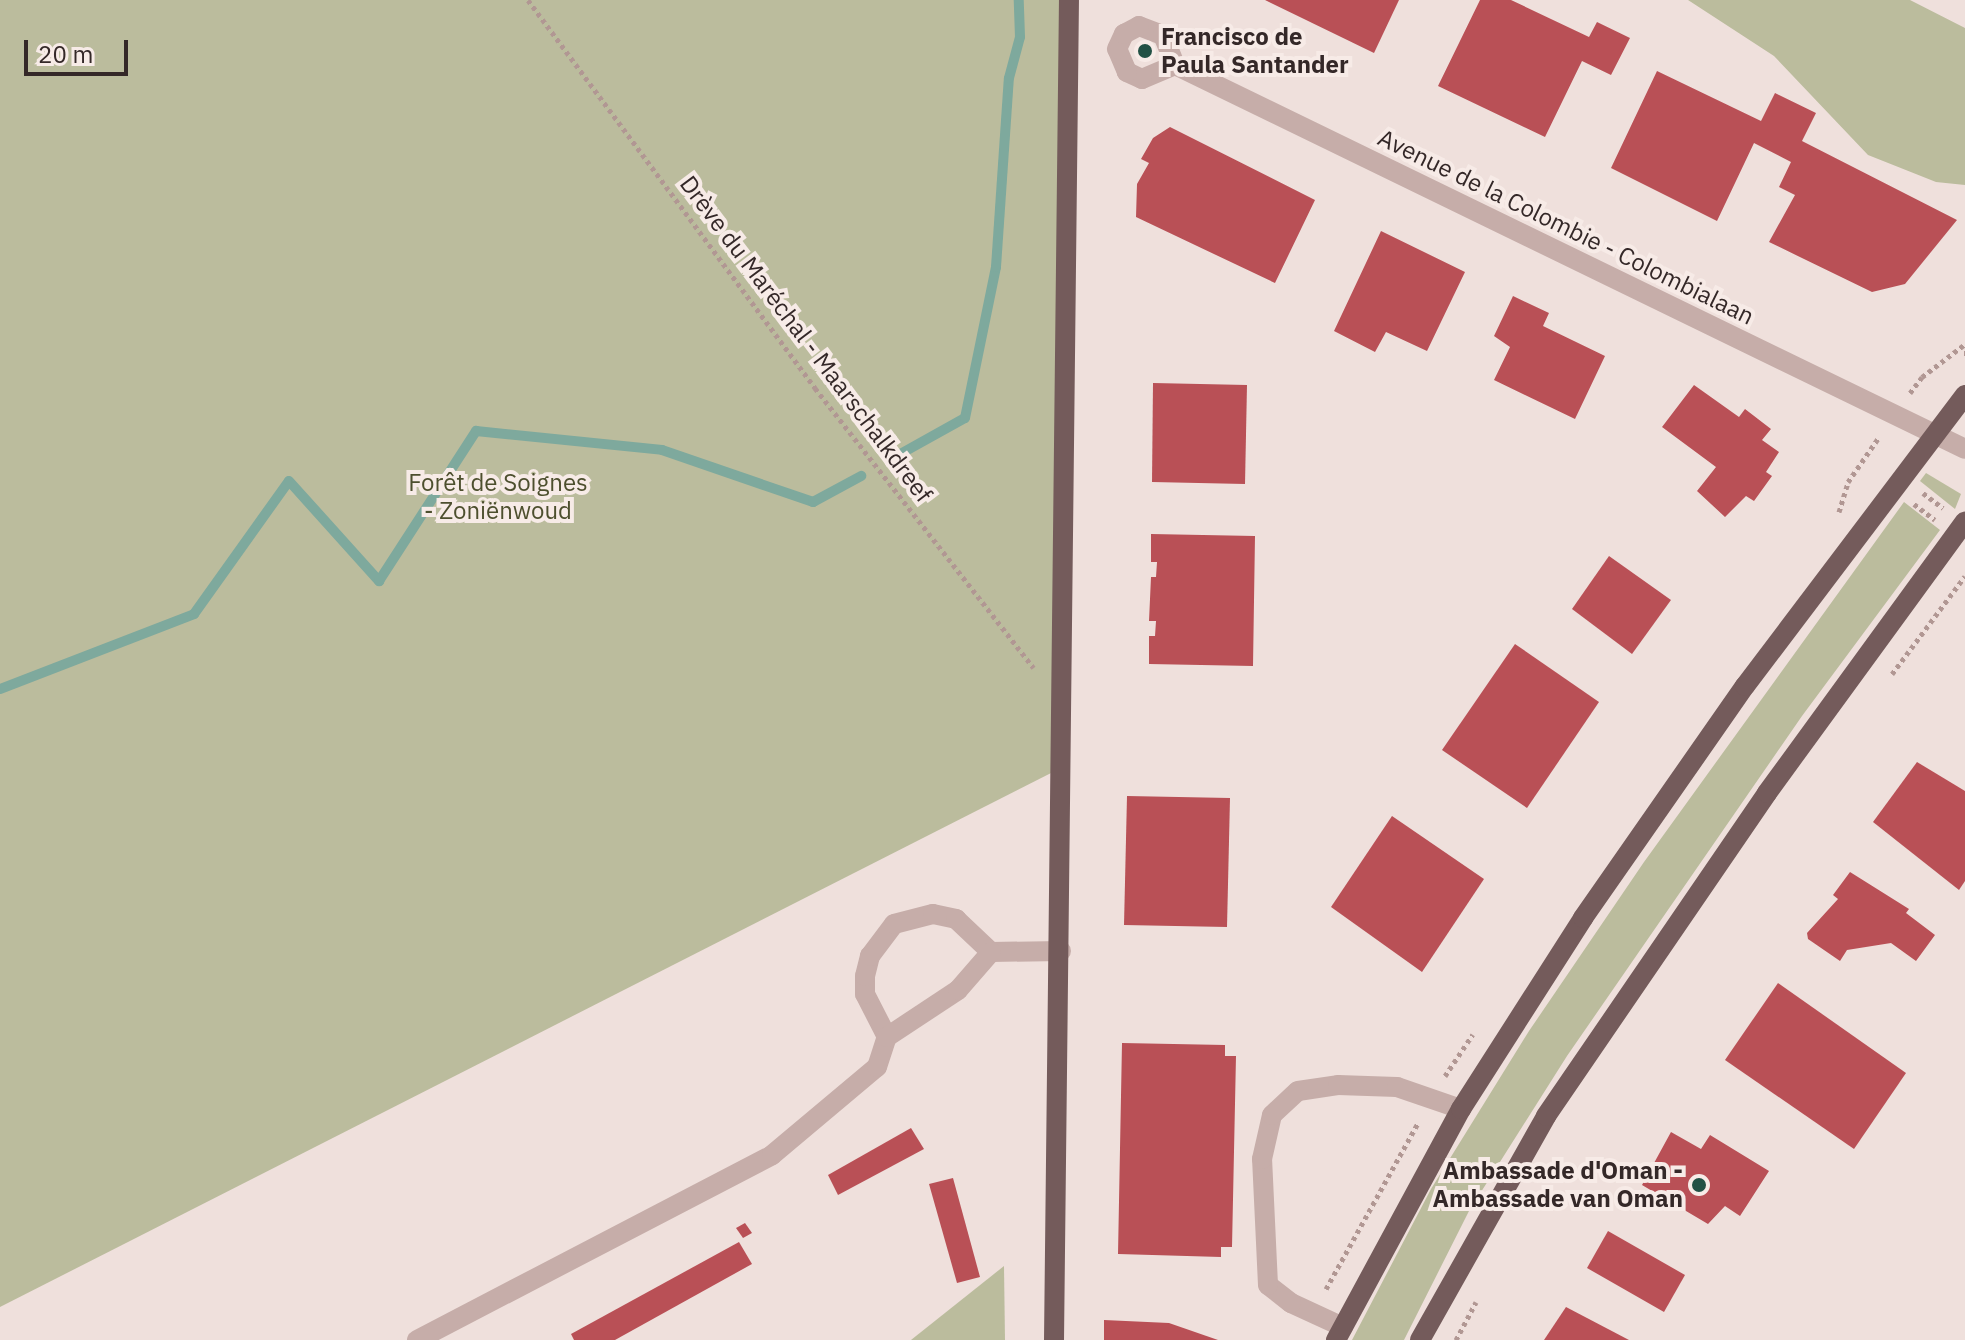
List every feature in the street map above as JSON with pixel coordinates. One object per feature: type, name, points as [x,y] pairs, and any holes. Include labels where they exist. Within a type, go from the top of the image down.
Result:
[{"type":"main road","points":[[1054,1340],[1065,689],[1069,0]]},
{"type":"main road","points":[[1339,1333],[1461,1109],[1583,918],[1745,686],[1965,395]]},
{"type":"main road","points":[[1420,1340],[1554,1103],[1958,518]]},
{"type":"street","name":"Avenue de la Colombie - Colombialaan","points":[[1175,65],[1965,449]]},
{"type":"street","points":[[887,1037],[865,994],[865,976],[881,936],[894,924],[933,914],[956,919],[991,952],[1061,951]]},
{"type":"street","points":[[417,1340],[772,1155],[877,1067],[887,1037],[958,990],[991,952]]},
{"type":"street","points":[[1339,1333],[1268,1285],[1262,1159],[1272,1115],[1298,1091],[1338,1085],[1397,1087],[1461,1109]]},
{"type":"path","name":"Drève du Maréchal - Maarschalkdreef","points":[[528,0],[824,400],[1032,667],[1065,689]]},
{"type":"path","points":[[1894,416],[1922,377],[1965,344]]},
{"type":"path","points":[[1915,487],[1958,518]]},
{"type":"path","points":[[1907,498],[1943,526]]},
{"type":"path","points":[[1889,677],[1965,576]]},
{"type":"path","points":[[1456,1340],[1484,1287]]},
{"type":"green space","name":"Forêt de Soignes - Zoniënwoud","points":[[0,0],[1071,0],[1057,770],[0,1307]]},
{"type":"green space","points":[[1688,0],[1910,0],[1965,28],[1965,185],[1936,182],[1868,155],[1774,56]]},
{"type":"green space","points":[[1926,473],[1961,494],[1955,509],[1920,481]]},
{"type":"green space","points":[[1904,502],[1940,530],[1802,716],[1567,1056],[1469,1211],[1404,1340],[1352,1340],[1431,1189],[1529,1031],[1644,862]]},
{"type":"green space","points":[[1004,1266],[1005,1340],[911,1340]]},
{"type":"building","points":[[1265,0],[1399,0],[1374,53]]},
{"type":"building","points":[[1480,0],[1511,0],[1589,37],[1597,22],[1630,38],[1611,75],[1582,61],[1545,137],[1438,86]]},
{"type":"building","points":[[1657,71],[1761,121],[1775,93],[1816,113],[1802,141],[1957,220],[1905,284],[1872,292],[1769,242],[1795,195],[1779,187],[1791,162],[1754,143],[1717,221],[1611,168]]},
{"type":"building","points":[[1170,127],[1315,200],[1275,283],[1136,217],[1137,184],[1149,163],[1141,159],[1153,138]]},
{"type":"building","points":[[1381,231],[1465,272],[1427,351],[1386,332],[1375,352],[1334,331]]},
{"type":"building","points":[[1513,296],[1549,313],[1543,326],[1605,356],[1575,419],[1494,380],[1510,347],[1494,336]]},
{"type":"building","points":[[1153,383],[1247,385],[1245,484],[1152,482]]},
{"type":"building","points":[[1694,385],[1739,417],[1745,409],[1771,429],[1762,440],[1779,452],[1766,472],[1772,476],[1754,501],[1746,496],[1725,517],[1697,491],[1716,467],[1662,427]]},
{"type":"building","points":[[1151,534],[1255,536],[1253,666],[1149,664],[1149,636],[1155,636],[1156,621],[1149,621],[1151,577],[1156,577],[1157,562],[1151,562]]},
{"type":"building","points":[[1609,556],[1671,600],[1632,654],[1572,609]]},
{"type":"building","points":[[1515,644],[1599,702],[1527,808],[1442,750]]},
{"type":"building","points":[[1917,762],[1965,791],[1965,881],[1959,890],[1873,822]]},
{"type":"building","points":[[1127,796],[1230,798],[1227,927],[1124,925]]},
{"type":"building","points":[[1392,816],[1484,879],[1422,972],[1331,907]]},
{"type":"building","points":[[1850,872],[1909,909],[1906,913],[1935,935],[1916,961],[1891,943],[1847,950],[1840,961],[1808,939],[1807,933],[1838,899],[1833,895]]},
{"type":"building","points":[[1778,983],[1906,1073],[1854,1149],[1725,1060]]},
{"type":"building","points":[[1122,1043],[1225,1045],[1225,1056],[1236,1056],[1232,1247],[1221,1247],[1221,1257],[1118,1254]]},
{"type":"building","points":[[911,1128],[924,1149],[838,1195],[828,1175]]},
{"type":"building","points":[[1671,1132],[1701,1149],[1710,1135],[1769,1171],[1740,1216],[1725,1206],[1708,1224],[1642,1185]]},
{"type":"building","points":[[953,1178],[980,1277],[957,1283],[929,1184]]},
{"type":"building","points":[[745,1223],[752,1233],[743,1238],[736,1228]]},
{"type":"building","points":[[1608,1231],[1685,1275],[1664,1312],[1587,1268]]},
{"type":"building","points":[[739,1242],[752,1264],[615,1340],[574,1340],[571,1334]]},
{"type":"building","points":[[1566,1307],[1629,1340],[1544,1340]]},
{"type":"building","points":[[1104,1320],[1169,1323],[1218,1340],[1104,1340]]},
{"type":"waterway","points":[[893,458],[965,418],[996,267],[1009,78],[1020,37],[1019,0]]},
{"type":"waterway","points":[[0,689],[194,614],[289,481],[379,581],[476,431],[662,450],[813,502],[861,476]]},
{"type":"place","name":"Francisco de Paula Santander","points":[[1145,51]]},
{"type":"place","name":"Ambassade d'Oman - Ambassade van Oman","points":[[1699,1185]]}]
